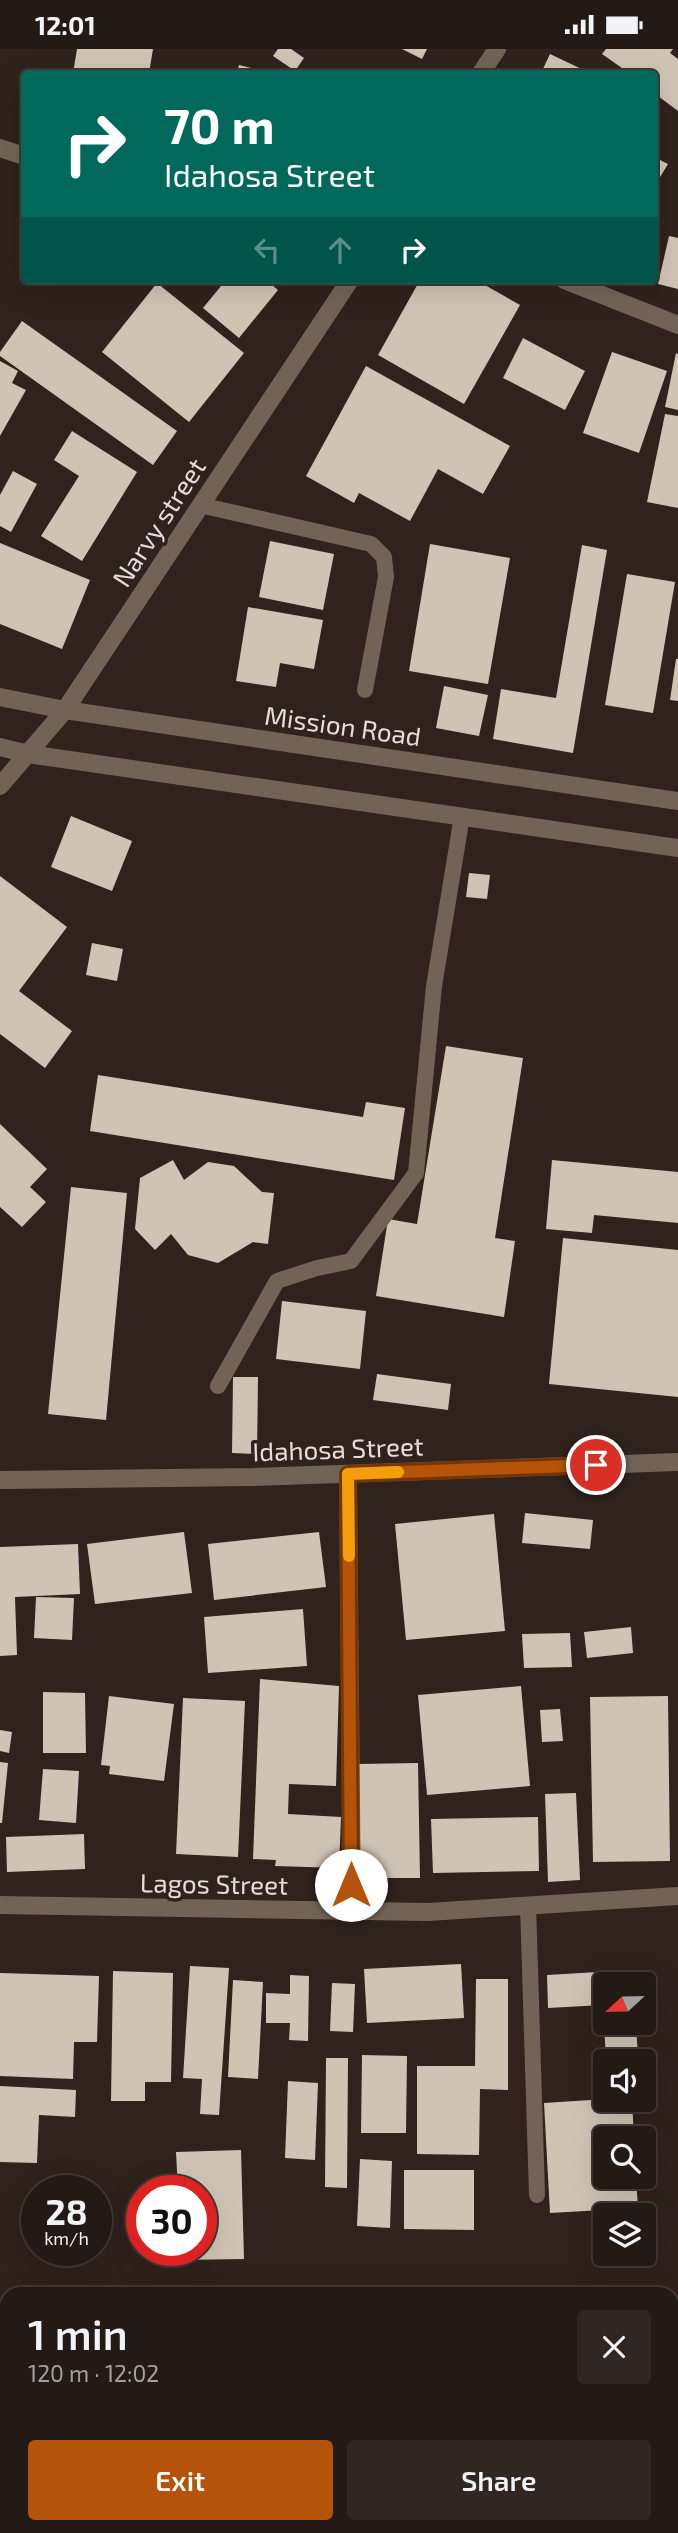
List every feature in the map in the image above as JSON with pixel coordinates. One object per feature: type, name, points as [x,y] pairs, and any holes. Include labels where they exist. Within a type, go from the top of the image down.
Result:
[{"type":"street","points":[[483,70],[497,49]]},
{"type":"street","points":[[0,148],[21,155]]},
{"type":"street","name":"Narvy street","points":[[0,786],[65,710],[346,284]]},
{"type":"street","points":[[575,284],[678,325]]},
{"type":"street","name":"Mission Road","points":[[0,697],[65,710],[678,801]]},
{"type":"street","points":[[0,747],[28,754],[678,848]]},
{"type":"street","name":"Idahosa Street","points":[[0,1480],[348,1474],[678,1462]]},
{"type":"street","points":[[348,1474],[352,1912]]},
{"type":"street","name":"Lagos Street","points":[[0,1905],[428,1912],[678,1896]]},
{"type":"lane","points":[[201,505],[371,544],[384,557],[386,577],[365,691]]},
{"type":"lane","points":[[218,1386],[277,1281],[317,1268],[351,1261],[416,1173],[434,986],[462,816]]},
{"type":"lane","points":[[528,1905],[537,2195]]},
{"type":"building","points":[[77,49],[153,49],[150,70],[74,70]]},
{"type":"building","points":[[278,49],[291,49],[304,58],[294,70],[273,56]]},
{"type":"building","points":[[402,49],[427,49],[422,59]]},
{"type":"building","points":[[606,49],[673,49],[670,53],[678,59],[678,111],[658,96],[658,70],[625,70],[602,54]]},
{"type":"building","points":[[550,54],[584,70],[542,70]]},
{"type":"building","points":[[239,65],[259,70],[238,70]]},
{"type":"building","points":[[658,159],[668,164],[658,180]]},
{"type":"building","points":[[669,236],[678,238],[678,289],[658,284]]},
{"type":"building","points":[[158,284],[244,353],[189,422],[102,352]]},
{"type":"building","points":[[223,284],[271,284],[278,290],[239,338],[203,308]]},
{"type":"building","points":[[418,284],[483,284],[520,305],[464,404],[378,355]]},
{"type":"building","points":[[22,321],[177,431],[153,465],[0,356],[0,352]]},
{"type":"building","points":[[523,338],[585,371],[565,410],[503,378]]},
{"type":"building","points":[[612,352],[667,371],[639,453],[583,433]]},
{"type":"building","points":[[676,353],[678,354],[678,410],[665,407]]},
{"type":"building","points":[[0,361],[18,371],[12,383],[26,390],[0,436]]},
{"type":"building","points":[[366,366],[510,446],[483,494],[438,469],[410,521],[359,493],[354,503],[306,476]]},
{"type":"building","points":[[665,414],[678,416],[678,508],[647,502]]},
{"type":"building","points":[[72,431],[137,472],[82,561],[41,536],[79,476],[54,460]]},
{"type":"building","points":[[13,471],[37,484],[11,532],[0,526],[0,495]]},
{"type":"building","points":[[270,541],[334,554],[323,610],[259,597]]},
{"type":"building","points":[[0,543],[90,580],[62,649],[0,624]]},
{"type":"building","points":[[430,544],[510,558],[488,684],[409,671]]},
{"type":"building","points":[[582,545],[607,550],[573,753],[493,739],[501,689],[556,698]]},
{"type":"building","points":[[627,574],[675,582],[653,713],[605,705]]},
{"type":"building","points":[[248,607],[323,620],[314,669],[280,663],[276,687],[236,681]]},
{"type":"building","points":[[678,659],[678,701],[670,700]]},
{"type":"building","points":[[444,686],[488,695],[479,736],[436,728]]},
{"type":"building","points":[[71,816],[132,841],[112,891],[51,867]]},
{"type":"building","points":[[469,873],[490,875],[487,899],[466,897]]},
{"type":"building","points":[[0,876],[67,927],[19,991],[72,1031],[45,1068],[0,1034]]},
{"type":"building","points":[[92,943],[123,949],[117,981],[86,975]]},
{"type":"building","points":[[446,1046],[523,1058],[495,1238],[515,1241],[504,1317],[376,1296],[388,1219],[417,1224]]},
{"type":"building","points":[[98,1075],[363,1117],[366,1102],[405,1108],[394,1180],[90,1131]]},
{"type":"building","points":[[0,1124],[47,1169],[30,1187],[46,1202],[22,1227],[0,1207]]},
{"type":"building","points":[[173,1160],[184,1180],[208,1162],[234,1166],[262,1192],[274,1193],[268,1244],[253,1242],[218,1263],[188,1255],[171,1234],[155,1250],[135,1229],[140,1178]]},
{"type":"building","points":[[552,1160],[678,1172],[678,1223],[594,1215],[592,1233],[546,1229]]},
{"type":"building","points":[[71,1187],[127,1193],[106,1420],[48,1414]]},
{"type":"building","points":[[563,1238],[678,1250],[678,1397],[549,1384]]},
{"type":"building","points":[[282,1301],[366,1311],[360,1369],[276,1359]]},
{"type":"building","points":[[377,1374],[451,1384],[448,1410],[373,1400]]},
{"type":"building","points":[[233,1377],[258,1377],[257,1454],[232,1453]]},
{"type":"building","points":[[525,1513],[593,1520],[590,1549],[522,1543]]},
{"type":"building","points":[[494,1514],[505,1631],[406,1640],[395,1524]]},
{"type":"building","points":[[184,1532],[192,1593],[95,1604],[87,1544]]},
{"type":"building","points":[[319,1532],[326,1587],[214,1600],[208,1544]]},
{"type":"building","points":[[78,1544],[80,1594],[15,1597],[17,1655],[0,1656],[0,1547]]},
{"type":"building","points":[[36,1597],[74,1598],[72,1640],[34,1638]]},
{"type":"building","points":[[303,1609],[307,1666],[208,1673],[204,1617]]},
{"type":"building","points":[[631,1627],[633,1653],[587,1658],[584,1632]]},
{"type":"building","points":[[570,1633],[572,1667],[524,1668],[522,1634]]},
{"type":"building","points":[[260,1679],[339,1686],[336,1786],[289,1784],[288,1814],[341,1817],[339,1868],[275,1866],[276,1860],[253,1859]]},
{"type":"building","points":[[521,1686],[530,1786],[427,1795],[418,1695]]},
{"type":"building","points":[[43,1692],[85,1693],[86,1753],[43,1753]]},
{"type":"building","points":[[109,1696],[174,1704],[164,1781],[109,1774],[110,1766],[101,1765]]},
{"type":"building","points":[[668,1696],[670,1861],[593,1862],[590,1697]]},
{"type":"building","points":[[183,1698],[245,1701],[238,1857],[176,1854]]},
{"type":"building","points":[[560,1709],[563,1741],[542,1742],[540,1710]]},
{"type":"building","points":[[0,1730],[12,1732],[9,1753],[0,1751]]},
{"type":"building","points":[[0,1762],[8,1763],[2,1823],[0,1823]]},
{"type":"building","points":[[418,1763],[420,1878],[360,1878],[358,1764]]},
{"type":"building","points":[[43,1769],[79,1771],[76,1823],[39,1820]]},
{"type":"building","points":[[576,1793],[580,1880],[548,1882],[545,1794]]},
{"type":"building","points":[[538,1817],[539,1871],[433,1873],[431,1819]]},
{"type":"building","points":[[84,1834],[85,1869],[7,1872],[6,1837]]},
{"type":"building","points":[[461,1964],[464,2018],[367,2023],[364,1969]]},
{"type":"building","points":[[190,1966],[229,1968],[219,2115],[200,2114],[202,2079],[183,2078]]},
{"type":"building","points":[[632,1970],[632,1972],[598,1972]]},
{"type":"building","points":[[113,1971],[173,1973],[171,2082],[145,2082],[145,2101],[111,2101]]},
{"type":"building","points":[[593,1972],[593,2006],[548,2008],[547,1975]]},
{"type":"building","points":[[0,1973],[99,1976],[97,2042],[74,2042],[73,2079],[0,2076]]},
{"type":"building","points":[[290,1975],[309,1976],[308,2041],[289,2040],[290,2023],[266,2023],[266,1993],[290,1994]]},
{"type":"building","points":[[476,1979],[508,1979],[508,2090],[480,2089],[479,2155],[417,2154],[417,2066],[475,2066]]},
{"type":"building","points":[[233,1980],[263,1982],[258,2079],[228,2077]]},
{"type":"building","points":[[332,1983],[355,1984],[353,2032],[330,2031]]},
{"type":"building","points":[[605,2035],[637,2035],[637,2049],[605,2049]]},
{"type":"building","points":[[362,2055],[407,2056],[406,2133],[361,2133]]},
{"type":"building","points":[[326,2058],[348,2058],[347,2188],[325,2187]]},
{"type":"building","points":[[288,2081],[318,2083],[315,2160],[285,2158]]},
{"type":"building","points":[[0,2086],[76,2090],[75,2117],[39,2115],[37,2163],[0,2162]]},
{"type":"building","points":[[593,2100],[593,2112],[633,2112],[633,2126],[593,2126],[593,2189],[637,2189],[638,2203],[593,2203],[593,2211],[550,2213],[544,2103]]},
{"type":"building","points":[[241,2150],[244,2259],[217,2259],[217,2175],[177,2175],[176,2152]]},
{"type":"building","points":[[360,2159],[392,2161],[390,2228],[357,2226]]},
{"type":"building","points":[[404,2170],[474,2170],[474,2230],[404,2229]]},
{"type":"slow traffic","points":[[349,1556],[348,1474],[398,1472]]},
{"type":"route","points":[[351,1885],[348,1474],[596,1465]]}]
